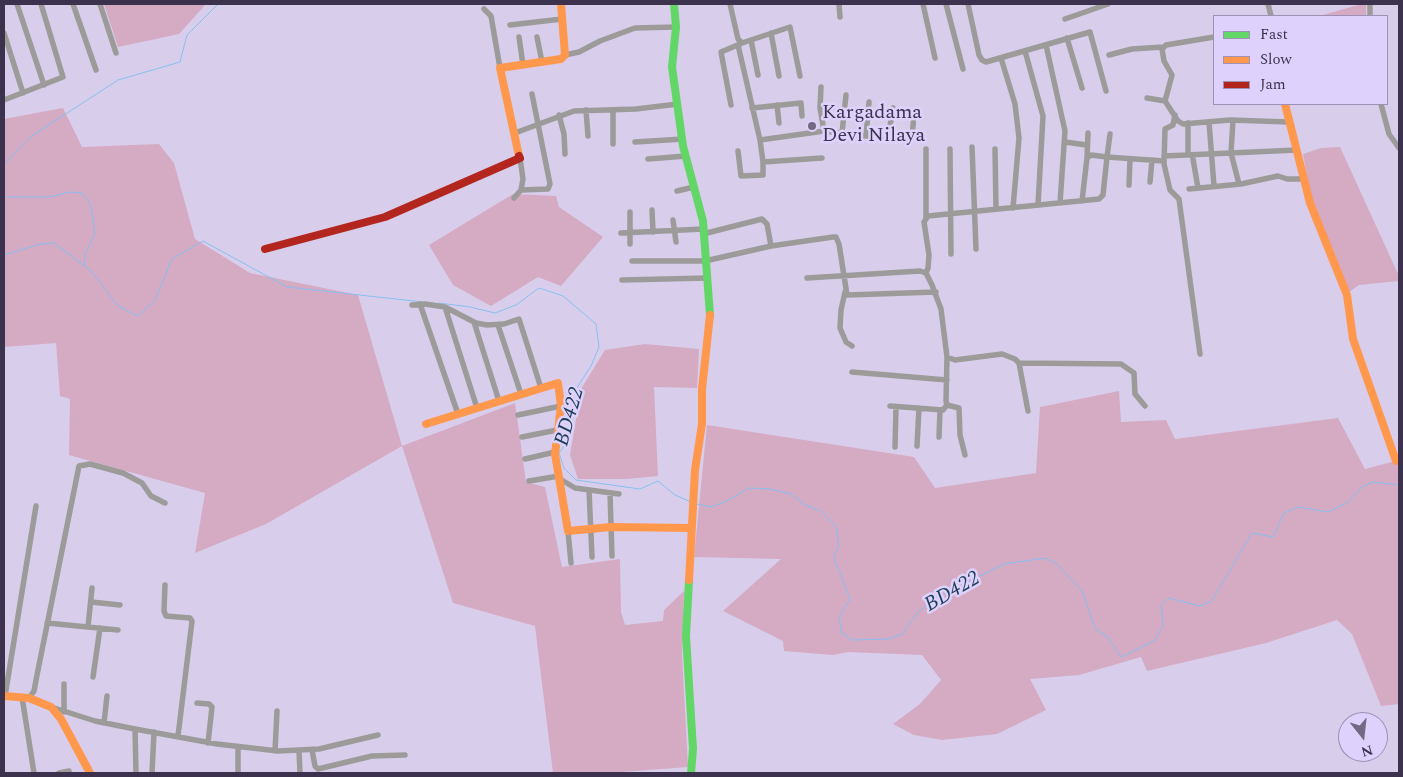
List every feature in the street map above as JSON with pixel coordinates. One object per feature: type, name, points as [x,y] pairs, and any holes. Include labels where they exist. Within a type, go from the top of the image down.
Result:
[{"type":"street","points":[[17,4],[44,85]]},
{"type":"street","points":[[4,100],[64,77],[41,4]]},
{"type":"street","points":[[73,4],[96,70]]},
{"type":"street","points":[[100,4],[116,53]]},
{"type":"street","points":[[561,4],[565,55]]},
{"type":"street","points":[[674,4],[676,27],[672,67],[686,156],[703,232],[710,318],[702,389],[702,424],[695,470],[686,636],[693,750],[690,773]]},
{"type":"street","points":[[730,4],[760,140],[763,175],[741,176],[738,151]]},
{"type":"street","points":[[839,4],[840,17]]},
{"type":"street","points":[[923,4],[935,58]]},
{"type":"street","points":[[946,4],[963,69]]},
{"type":"street","points":[[968,4],[979,55],[982,60],[1001,58],[1090,32],[1106,91]]},
{"type":"street","points":[[1065,19],[1108,4]]},
{"type":"street","points":[[484,9],[491,16],[500,68],[523,169],[521,190],[514,198]]},
{"type":"street","points":[[510,24],[562,19]]},
{"type":"street","points":[[500,68],[561,59],[565,55],[579,52],[600,41],[635,28],[676,27]]},
{"type":"street","points":[[731,105],[720,52],[790,27],[800,76]]},
{"type":"street","points":[[4,33],[23,92]]},
{"type":"street","points":[[771,33],[779,76]]},
{"type":"street","points":[[519,37],[523,64]]},
{"type":"street","points":[[537,37],[542,62]]},
{"type":"street","points":[[1109,55],[1132,49],[1163,47],[1213,37]]},
{"type":"street","points":[[1067,38],[1082,88]]},
{"type":"street","points":[[751,40],[758,75]]},
{"type":"street","points":[[1046,45],[1059,94],[1065,131],[1060,203]]},
{"type":"street","points":[[1163,47],[1164,61],[1170,71],[1172,80],[1165,101]]},
{"type":"street","points":[[1025,51],[1043,116],[1038,205]]},
{"type":"street","points":[[1001,58],[1015,104],[1020,138],[1013,208]]},
{"type":"street","points":[[821,86],[820,108],[824,131]]},
{"type":"street","points":[[521,190],[550,187],[532,94]]},
{"type":"street","points":[[842,133],[846,95]]},
{"type":"street","points":[[1147,98],[1165,101],[1180,123],[1232,120],[1289,122]]},
{"type":"street","points":[[866,136],[869,102]]},
{"type":"street","points":[[752,108],[801,103],[802,116]]},
{"type":"street","points":[[515,133],[559,115],[586,110],[613,110],[678,104]]},
{"type":"street","points":[[777,105],[779,123]]},
{"type":"street","points":[[1285,105],[1310,203],[1347,296],[1353,340],[1396,461]]},
{"type":"street","points":[[1381,105],[1389,134],[1399,148]]},
{"type":"street","points":[[888,138],[892,108]]},
{"type":"street","points":[[586,110],[588,136]]},
{"type":"street","points":[[613,110],[613,144]]},
{"type":"street","points":[[760,140],[824,131],[911,140],[914,114]]},
{"type":"street","points":[[559,115],[564,134],[565,154]]},
{"type":"street","points":[[1175,115],[1173,126],[1165,129],[1164,158],[1170,190],[1179,199],[1200,354]]},
{"type":"street","points":[[1232,120],[1231,153],[1239,184]]},
{"type":"street","points":[[1209,122],[1214,186]]},
{"type":"street","points":[[1188,123],[1191,157],[1198,188]]},
{"type":"street","points":[[1082,201],[1088,134]]},
{"type":"street","points":[[926,218],[928,216],[1102,198],[1110,134]]},
{"type":"street","points":[[635,142],[683,139]]},
{"type":"street","points":[[1065,142],[1087,145]]},
{"type":"street","points":[[972,147],[976,249]]},
{"type":"street","points":[[995,149],[996,210]]},
{"type":"street","points":[[926,150],[928,262],[926,274]]},
{"type":"street","points":[[950,150],[951,254]]},
{"type":"street","points":[[1086,158],[1091,155],[1152,160],[1211,154],[1297,150]]},
{"type":"street","points":[[648,159],[686,156]]},
{"type":"street","points":[[265,249],[385,217],[520,158]]},
{"type":"street","points":[[762,162],[822,158]]},
{"type":"street","points":[[1129,184],[1130,158]]},
{"type":"street","points":[[1150,182],[1152,160]]},
{"type":"street","points":[[1189,190],[1239,184],[1278,176],[1287,179],[1305,178]]},
{"type":"street","points":[[677,191],[694,187]]},
{"type":"street","points":[[652,210],[653,232]]},
{"type":"street","points":[[630,212],[630,244]]},
{"type":"street","points":[[621,233],[675,230],[703,232],[762,219],[767,224],[771,246]]},
{"type":"street","points":[[673,220],[676,242]]},
{"type":"street","points":[[632,261],[705,261],[771,246],[836,238],[839,244],[846,292],[840,310],[840,328],[846,342],[852,346]]},
{"type":"street","points":[[807,278],[920,271],[926,274],[936,292],[941,309],[948,357],[947,405],[943,410],[893,406],[895,447]]},
{"type":"street","points":[[622,280],[706,278]]},
{"type":"street","points":[[846,292],[850,295],[936,292]]},
{"type":"street","points":[[420,304],[458,414]]},
{"type":"street","points":[[412,305],[444,307],[474,322],[498,325],[519,320],[541,388]]},
{"type":"street","points":[[444,307],[477,408]]},
{"type":"street","points":[[474,322],[499,401]]},
{"type":"street","points":[[498,325],[520,394]]},
{"type":"street","points":[[948,357],[955,360],[1002,354],[1015,358],[1019,363],[1028,411]]},
{"type":"street","points":[[1019,363],[1122,364],[1134,373],[1135,394],[1145,406]]},
{"type":"street","points":[[852,372],[947,380]]},
{"type":"street","points":[[426,424],[558,383],[561,406],[555,452],[568,531],[571,563]]},
{"type":"street","points":[[947,405],[959,408],[960,435],[964,455]]},
{"type":"street","points":[[518,415],[561,406]]},
{"type":"street","points":[[917,446],[920,408]]},
{"type":"street","points":[[939,437],[940,410]]},
{"type":"street","points":[[522,437],[557,430]]},
{"type":"street","points":[[525,459],[555,452]]},
{"type":"street","points":[[25,698],[34,691],[79,466],[90,464],[123,473],[142,483],[151,496],[165,503]]},
{"type":"street","points":[[529,480],[559,477],[575,488],[619,494]]},
{"type":"street","points":[[588,490],[592,557]]},
{"type":"street","points":[[610,493],[612,556]]},
{"type":"street","points":[[36,506],[4,696],[25,698],[64,712],[104,723],[208,743],[275,751],[312,750],[378,735]]},
{"type":"street","points":[[568,531],[590,528],[692,525]]},
{"type":"street","points":[[165,585],[164,611],[166,616],[190,618],[192,621],[178,736]]},
{"type":"street","points":[[88,627],[92,588]]},
{"type":"street","points":[[90,602],[120,605]]},
{"type":"street","points":[[47,623],[118,630]]},
{"type":"street","points":[[93,677],[100,628]]},
{"type":"street","points":[[64,684],[64,712]]},
{"type":"street","points":[[104,723],[107,696]]},
{"type":"street","points":[[25,698],[34,773]]},
{"type":"street","points":[[197,703],[209,704],[212,707],[208,743]]},
{"type":"street","points":[[51,707],[61,719],[90,773]]},
{"type":"street","points":[[275,751],[277,711]]},
{"type":"street","points":[[135,729],[136,773]]},
{"type":"street","points":[[152,773],[154,732]]},
{"type":"street","points":[[238,747],[238,773]]},
{"type":"street","points":[[312,750],[315,766],[318,768],[372,756],[405,755]]},
{"type":"street","points":[[299,751],[300,773]]},
{"type":"street","points":[[59,773],[69,771]]},
{"type":"shaded area","points":[[104,4],[206,4],[179,34],[118,47]]},
{"type":"shaded area","points":[[1362,4],[1366,4],[1366,15],[1323,15]]},
{"type":"shaded area","points":[[63,108],[82,147],[159,144],[174,163],[195,239],[250,273],[358,295],[402,446],[266,524],[195,553],[205,493],[69,455],[70,399],[60,396],[56,343],[4,347],[4,119]]},
{"type":"shaded area","points":[[1340,147],[1399,276],[1399,281],[1359,285],[1349,292],[1312,204],[1303,154],[1321,148]]},
{"type":"shaded area","points":[[513,194],[556,196],[559,207],[603,237],[561,286],[538,277],[491,306],[453,285],[429,245]]},
{"type":"shaded area","points":[[645,344],[699,349],[697,388],[654,387],[658,476],[627,479],[578,479],[570,455],[581,389],[605,350]]},
{"type":"shaded area","points":[[1119,391],[1121,422],[1166,420],[1175,439],[1338,418],[1365,469],[1399,460],[1399,704],[1381,706],[1352,634],[1337,620],[1266,643],[1147,671],[1141,657],[1079,675],[1030,679],[1046,710],[997,734],[942,740],[914,735],[893,724],[920,704],[941,680],[922,655],[848,652],[833,655],[784,651],[783,641],[723,611],[781,559],[694,557],[707,425],[914,457],[935,488],[1036,473],[1040,407]]},
{"type":"shaded area","points":[[515,403],[526,482],[545,487],[562,567],[620,559],[621,612],[625,625],[663,621],[664,610],[684,591],[682,654],[688,767],[608,773],[553,773],[535,626],[453,603],[402,446]]},
{"type":"waterway","points":[[4,164],[30,137],[118,80],[180,62],[187,35],[218,4]]},
{"type":"waterway","points":[[4,197],[50,197],[70,192],[82,193],[87,198],[91,208],[95,233],[85,255],[84,265]]},
{"type":"waterway","name":"BD422","points":[[4,255],[40,244],[54,243],[91,271],[118,306],[138,316],[155,300],[172,259],[203,241],[287,287],[423,302]]},
{"type":"waterway","name":"BD422","points":[[439,303],[470,307],[495,313],[516,305],[539,288],[563,296],[596,324],[599,347],[591,366],[578,386],[570,437],[559,453],[564,468],[576,480],[640,489],[658,481],[675,495],[691,502]]},
{"type":"waterway","name":"BD422","points":[[697,504],[711,507],[727,501],[749,488],[770,489],[791,494],[805,505],[821,511],[836,526],[839,545],[834,558],[850,599],[839,617],[842,633],[852,640],[889,639],[902,634],[917,613],[936,598],[1004,564],[1045,558],[1056,563],[1082,591],[1096,630],[1108,637],[1121,657],[1155,640],[1163,625],[1161,605],[1169,598],[1199,606],[1211,602],[1252,533],[1273,537],[1284,513],[1298,507],[1328,512],[1347,503],[1362,487],[1373,482],[1399,485]]},
{"type":"traffic: fast","points":[[674,4],[676,27],[672,67],[683,146],[703,221],[710,315]]},
{"type":"traffic: fast","points":[[689,580],[686,636],[693,749],[691,773]]},
{"type":"traffic: slow","points":[[519,156],[500,68],[561,59],[565,55],[561,4]]},
{"type":"traffic: slow","points":[[1285,105],[1310,203],[1347,295],[1353,339],[1396,461]]},
{"type":"traffic: slow","points":[[689,580],[695,470],[702,424],[702,389],[710,315]]},
{"type":"traffic: slow","points":[[426,424],[558,383],[561,406],[555,454],[568,531],[611,527],[692,528]]},
{"type":"traffic: slow","points":[[4,696],[29,698],[51,707],[61,719],[90,773]]},
{"type":"traffic: jam","points":[[265,249],[385,217],[520,158],[519,156]]},
{"type":"place","name":"Kargadama Devi Nilaya","points":[[812,126]]}]
